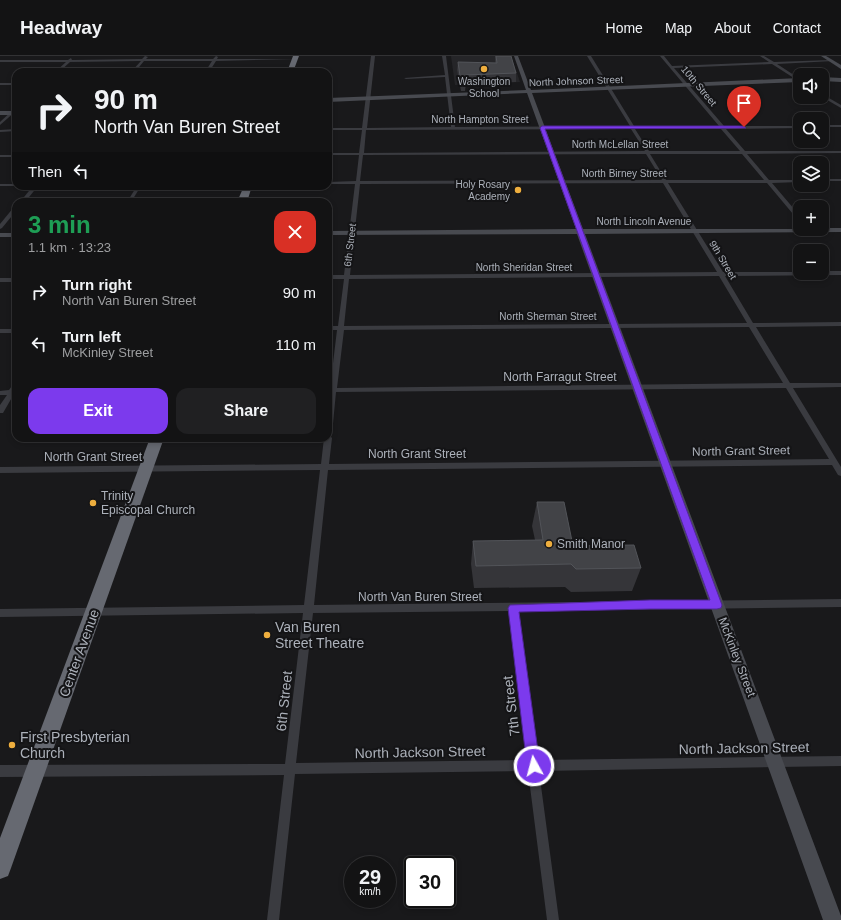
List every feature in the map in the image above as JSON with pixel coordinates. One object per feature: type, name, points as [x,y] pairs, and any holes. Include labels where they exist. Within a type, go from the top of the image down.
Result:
[{"type":"highway","points":[[291,68],[295,58]]},
{"type":"highway","name":"Center Avenue","points":[[0,868],[156,442]]},
{"type":"street","points":[[0,59],[3,56]]},
{"type":"street","points":[[61,68],[75,56]]},
{"type":"street","points":[[137,68],[147,56]]},
{"type":"street","points":[[209,68],[217,56]]},
{"type":"street","points":[[215,68],[222,56]]},
{"type":"street","name":"6th Street","points":[[332,379],[341,328],[360,154],[373,56]]},
{"type":"street","points":[[444,56],[450,94],[453,128]]},
{"type":"street","name":"McKinley Street","points":[[516,56],[833,920]]},
{"type":"street","name":"9th Street","points":[[589,56],[841,473]]},
{"type":"street","name":"10th Street","points":[[662,56],[793,211]]},
{"type":"street","points":[[762,56],[793,76]]},
{"type":"street","points":[[823,56],[841,67]]},
{"type":"street","points":[[0,59],[220,60],[295,58]]},
{"type":"street","points":[[672,67],[831,61]]},
{"type":"street","points":[[406,78],[447,76]]},
{"type":"street","points":[[829,79],[841,80]]},
{"type":"street","name":"North Johnson Street","points":[[332,100],[793,80]]},
{"type":"street","points":[[0,84],[12,84]]},
{"type":"street","points":[[829,99],[841,107]]},
{"type":"street","points":[[0,113],[12,112]]},
{"type":"street","points":[[0,124],[12,114]]},
{"type":"street","points":[[829,126],[841,126]]},
{"type":"street","name":"North Hampton Street","points":[[332,129],[793,127]]},
{"type":"street","points":[[0,131],[12,130]]},
{"type":"street","name":"North McLellan Street","points":[[332,154],[841,152]]},
{"type":"street","points":[[0,156],[12,156]]},
{"type":"street","points":[[829,180],[841,180]]},
{"type":"street","name":"North Birney Street","points":[[332,183],[793,181]]},
{"type":"street","points":[[0,185],[12,185]]},
{"type":"street","points":[[26,198],[32,190]]},
{"type":"street","points":[[0,227],[12,213]]},
{"type":"street","name":"North Lincoln Avenue","points":[[332,233],[793,229]]},
{"type":"street","name":"North Lincoln Avenue","points":[[829,230],[841,230]]},
{"type":"street","points":[[0,235],[12,235]]},
{"type":"street","name":"North Sheridan Street","points":[[332,277],[841,273]]},
{"type":"street","points":[[0,280],[12,280]]},
{"type":"street","name":"North Sherman Street","points":[[332,328],[841,324]]},
{"type":"street","points":[[0,331],[12,331]]},
{"type":"street","name":"North Farragut Street","points":[[332,390],[841,385]]},
{"type":"street","points":[[0,392],[12,392]]},
{"type":"street","points":[[0,411],[12,395]]},
{"type":"street","name":"6th Street","points":[[272,920],[327,442]]},
{"type":"street","name":"North Grant Street","points":[[0,470],[834,462]]},
{"type":"street","name":"North Van Buren Street","points":[[0,613],[841,603]]},
{"type":"street","name":"7th Street","points":[[514,608],[553,920]]},
{"type":"street","name":"North Jackson Street","points":[[0,771],[290,769],[841,761]]},
{"type":"shaded area","name":"Washington School","points":[[451,56],[511,56],[520,82],[455,85]]},
{"type":"building","points":[[496,56],[511,56],[516,73],[466,75],[465,82],[461,83],[458,62],[497,63]]},
{"type":"building","points":[[537,502],[564,502],[573,546],[634,545],[641,568],[576,569],[571,564],[476,566],[473,541],[543,540]]},
{"type":"place","name":"Washington School","points":[[484,69]]},
{"type":"place","name":"Holy Rosary Academy","points":[[518,190]]},
{"type":"place","name":"Trinity Episcopal Church","points":[[93,503]]},
{"type":"place","name":"Smith Manor","points":[[549,544]]},
{"type":"place","name":"Van Buren Street Theatre","points":[[267,635]]},
{"type":"place","name":"First Presbyterian Church","points":[[12,745]]},
{"type":"route","points":[[534,766],[514,608],[717,605],[542,128],[744,127]]}]
